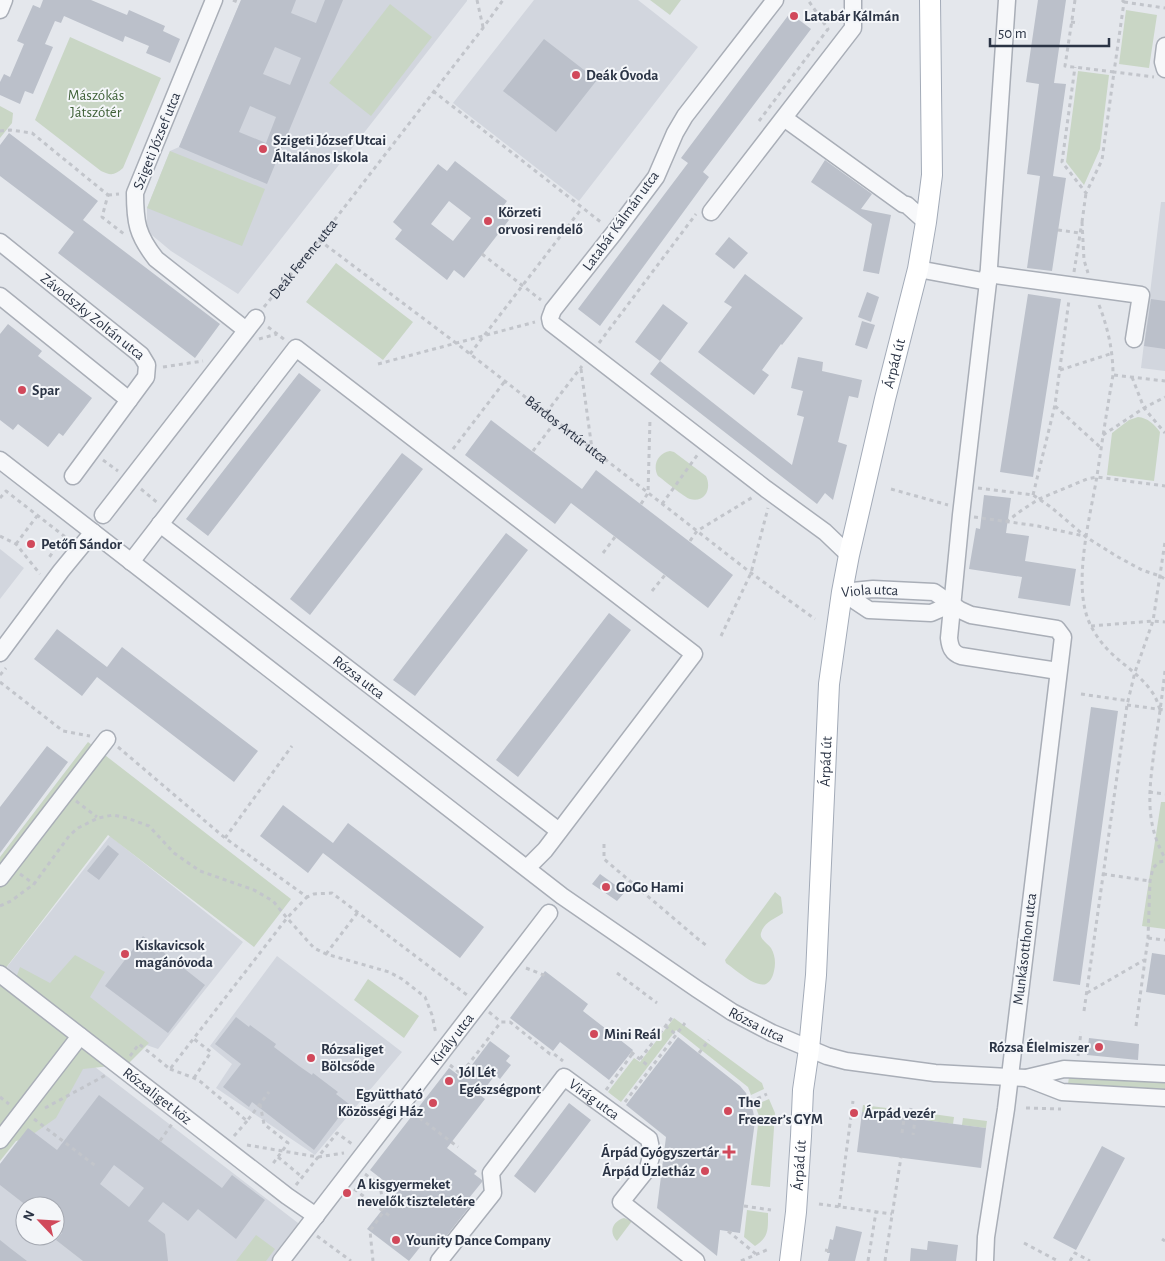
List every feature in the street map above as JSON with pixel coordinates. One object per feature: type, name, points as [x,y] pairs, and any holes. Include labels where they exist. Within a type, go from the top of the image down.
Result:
[{"type":"main road","name":"Árpád út","points":[[790,1261],[797,1202],[803,1090],[816,975],[828,684],[849,555],[885,399],[918,269],[926,222],[932,176],[930,0]]},
{"type":"street","points":[[0,10],[4,0]]},
{"type":"street","name":"Szigeti József utca","points":[[214,0],[135,193],[135,212],[138,229],[145,245],[156,259],[251,324]]},
{"type":"street","name":"Latabár Kálmán utca","points":[[552,314],[656,177],[675,133],[685,116],[775,0]]},
{"type":"street","points":[[711,212],[853,28],[853,0]]},
{"type":"street","points":[[1006,0],[988,278],[949,638],[952,650],[958,655],[1058,672]]},
{"type":"street","points":[[1162,74],[1165,46]]},
{"type":"street","points":[[784,118],[907,205],[926,222]]},
{"type":"street","name":"Závodszky Zoltán utca","points":[[0,242],[141,355],[146,365],[146,377],[73,476]]},
{"type":"street","points":[[918,269],[988,278],[1072,284],[1141,295],[1134,339]]},
{"type":"street","points":[[0,296],[129,400]]},
{"type":"street","points":[[552,314],[552,323],[824,532],[849,555]]},
{"type":"street","points":[[103,515],[251,324]]},
{"type":"street","points":[[131,562],[296,348],[694,654],[559,831],[527,868]]},
{"type":"street","name":"Rózsa utca","points":[[0,460],[577,906],[697,989],[732,1012],[764,1029],[827,1056],[854,1063],[935,1073],[1018,1077],[1064,1069],[1165,1074]]},
{"type":"street","name":"Rózsa utca","points":[[160,524],[559,831]]},
{"type":"street","points":[[0,653],[92,532]]},
{"type":"street","name":"Viola utca","points":[[842,592],[869,610],[931,614],[952,609]]},
{"type":"street","name":"Munkásotthon utca","points":[[952,609],[971,615],[1057,629],[1063,637],[1018,1077],[1005,1118],[986,1237],[985,1261]]},
{"type":"street","points":[[0,878],[108,738]]},
{"type":"street","name":"Király utca","points":[[281,1261],[549,913]]},
{"type":"street","name":"Rózsaliget köz","points":[[0,974],[287,1196],[312,1222]]},
{"type":"street","points":[[0,1140],[80,1036]]},
{"type":"street","name":"Virág utca","points":[[438,1261],[493,1193],[491,1173],[564,1077],[649,1139],[652,1153],[648,1168],[621,1202],[696,1261]]},
{"type":"street","name":"Rózsa utca","points":[[1018,1077],[1062,1092],[1165,1098]]},
{"type":"path","points":[[233,0],[240,3]]},
{"type":"path","points":[[477,0],[483,28]]},
{"type":"path","name":"Deák Ferenc utca","points":[[251,324],[319,240],[503,0]]},
{"type":"path","points":[[1075,0],[1065,66],[1114,72],[1162,74]]},
{"type":"path","points":[[1033,495],[1055,405],[1086,193],[1102,160],[1123,1],[1165,8]]},
{"type":"path","points":[[1071,22],[1079,24]]},
{"type":"path","points":[[1075,67],[1062,162],[1086,193]]},
{"type":"path","points":[[433,91],[614,233]]},
{"type":"path","points":[[0,131],[10,130],[32,133],[108,195],[102,217],[125,235]]},
{"type":"path","points":[[470,354],[582,208]]},
{"type":"path","points":[[1082,222],[1084,260],[1092,288],[1106,320],[1113,353],[1114,375],[1086,537],[1082,597],[1086,615],[1098,638],[1110,652],[1135,672],[1154,694],[1160,710]]},
{"type":"path","points":[[1058,230],[1080,233]]},
{"type":"path","name":"Bárdos Artúr utca","points":[[319,240],[456,343],[751,573],[815,619]]},
{"type":"path","points":[[378,364],[483,336],[552,314],[522,286],[482,254]]},
{"type":"path","points":[[251,324],[296,348]]},
{"type":"path","points":[[1060,370],[1113,353]]},
{"type":"path","points":[[146,369],[224,358]]},
{"type":"path","points":[[581,368],[592,449]]},
{"type":"path","points":[[1114,375],[1165,381]]},
{"type":"path","points":[[1132,377],[1144,408],[1165,433]]},
{"type":"path","points":[[443,461],[505,381]]},
{"type":"path","points":[[1103,436],[1144,408],[1165,397]]},
{"type":"path","points":[[641,504],[648,493],[650,399]]},
{"type":"path","points":[[1055,405],[1101,447]]},
{"type":"path","points":[[533,452],[556,421]]},
{"type":"path","points":[[662,504],[706,443]]},
{"type":"path","points":[[1006,522],[1039,499],[1087,479],[1096,477],[1165,486]]},
{"type":"path","points":[[964,486],[1033,495],[1052,508],[1086,537],[1126,562],[1165,579]]},
{"type":"path","points":[[891,490],[962,512],[1086,537]]},
{"type":"path","points":[[0,498],[6,491],[64,536],[39,572]]},
{"type":"path","points":[[690,541],[698,531],[769,491]]},
{"type":"path","points":[[722,636],[751,573],[769,491]]},
{"type":"path","points":[[16,544],[37,516]]},
{"type":"path","points":[[0,536],[16,544],[50,586]]},
{"type":"path","points":[[603,553],[615,537]]},
{"type":"path","points":[[1084,1011],[1127,706],[1135,672],[1153,621],[1165,542]]},
{"type":"path","points":[[652,591],[664,575]]},
{"type":"path","points":[[1091,626],[1153,621],[1165,622]]},
{"type":"path","points":[[1136,1026],[1148,938],[1150,881],[1153,868],[1165,859],[1152,828],[1149,792],[1165,671]]},
{"type":"path","points":[[0,682],[63,731],[108,738],[225,838],[306,897]]},
{"type":"path","points":[[1081,694],[1129,701]]},
{"type":"path","points":[[1127,706],[1165,710]]},
{"type":"path","points":[[225,838],[292,746]]},
{"type":"path","points":[[1149,792],[1165,794]]},
{"type":"path","points":[[0,906],[11,901],[34,884],[69,836],[78,828],[98,818],[113,815],[127,818],[148,826],[174,854],[200,871],[254,890],[274,901],[314,948],[326,954],[389,972],[402,979],[425,998],[432,1015],[436,1034]]},
{"type":"path","points":[[604,844],[604,859],[707,946]]},
{"type":"path","points":[[1103,874],[1150,881]]},
{"type":"path","points":[[170,1070],[287,918],[306,897],[314,894],[332,893],[501,1022],[511,1021],[550,1054]]},
{"type":"path","points":[[326,954],[358,912]]},
{"type":"path","points":[[1148,938],[1165,940]]},
{"type":"path","points":[[1086,993],[1145,960]]},
{"type":"path","points":[[510,963],[546,976]]},
{"type":"path","points":[[617,972],[658,1003]]},
{"type":"path","points":[[640,1059],[660,1030],[674,1015]]},
{"type":"path","points":[[448,1063],[461,1074],[501,1022]]},
{"type":"path","points":[[615,1114],[686,1023]]},
{"type":"path","points":[[665,1026],[677,1035]]},
{"type":"path","points":[[1077,1059],[1081,1032]]},
{"type":"path","points":[[194,1039],[211,1052],[194,1078]]},
{"type":"path","points":[[699,1053],[709,1040]]},
{"type":"path","points":[[38,1111],[120,1067],[139,1044],[170,1070],[201,1082],[247,1121],[269,1092]]},
{"type":"path","points":[[604,1092],[632,1053],[652,1068]]},
{"type":"path","points":[[750,1102],[767,1094]]},
{"type":"path","points":[[839,1207],[853,1101]]},
{"type":"path","points":[[260,1104],[264,1124],[288,1143],[262,1177]]},
{"type":"path","points":[[910,1118],[911,1108]]},
{"type":"path","points":[[1026,1108],[1061,1109]]},
{"type":"path","points":[[411,1111],[458,1147]]},
{"type":"path","points":[[12,1126],[30,1116],[97,1167]]},
{"type":"path","points":[[902,1133],[904,1118],[910,1118],[915,1119],[913,1135]]},
{"type":"path","points":[[287,1196],[318,1158],[336,1132],[365,1152]]},
{"type":"path","points":[[246,1145],[318,1158],[365,1152]]},
{"type":"path","points":[[278,1157],[302,1177]]},
{"type":"path","points":[[885,1261],[901,1157]]},
{"type":"path","points":[[343,1181],[391,1217]]},
{"type":"path","points":[[373,1261],[370,1231],[384,1212],[380,1185]]},
{"type":"path","points":[[819,1204],[892,1214]]},
{"type":"path","points":[[744,1206],[772,1210]]},
{"type":"path","points":[[869,1260],[876,1212]]},
{"type":"path","points":[[312,1222],[350,1261]]},
{"type":"path","points":[[728,1231],[756,1254]]},
{"type":"path","points":[[736,1232],[736,1237]]},
{"type":"path","points":[[1024,1243],[1058,1261]]},
{"type":"path","points":[[741,1261],[769,1249]]},
{"type":"path","points":[[825,1250],[830,1251]]},
{"type":"path","points":[[1070,1261],[1075,1253],[1090,1261]]},
{"type":"shaded area","name":"Szigeti József Utcai Általános Iskola","points":[[241,0],[467,1],[238,294],[171,251],[147,231],[147,208],[170,151],[179,147]]},
{"type":"shaded area","name":"Deák Óvoda","points":[[534,0],[638,0],[698,47],[579,201],[453,103]]},
{"type":"shaded area","points":[[1161,202],[1165,202],[1165,371],[1141,368]]},
{"type":"shaded area","points":[[0,549],[24,568],[0,599]]},
{"type":"shaded area","name":"Kiskavicsok magánóvoda","points":[[110,836],[243,942],[158,1049],[135,1041],[102,1043],[7,967]]},
{"type":"shaded area","name":"Rózsaliget Bölcsőde","points":[[277,956],[402,1052],[315,1155],[216,1088],[232,1064],[210,1046]]},
{"type":"shaded area","points":[[82,1057],[302,1226],[275,1261],[0,1261],[0,1164]]},
{"type":"green space","points":[[650,0],[681,0],[670,15]]},
{"type":"green space","points":[[390,4],[432,37],[371,116],[329,83]]},
{"type":"green space","points":[[1126,10],[1157,15],[1149,68],[1119,64]]},
{"type":"green space","name":"Mászókás Játszótér","points":[[70,37],[161,78],[123,168],[115,173],[108,174],[101,171],[35,120]]},
{"type":"green space","points":[[1078,71],[1109,75],[1100,149],[1084,185],[1066,162]]},
{"type":"green space","points":[[0,106],[13,113],[12,123],[0,138]]},
{"type":"green space","points":[[170,151],[265,189],[242,246],[147,208]]},
{"type":"green space","points":[[336,263],[413,322],[383,360],[306,302]]},
{"type":"green space","points":[[1138,417],[1150,422],[1160,432],[1154,481],[1107,475],[1112,433],[1129,420]]},
{"type":"green space","points":[[670,451],[706,476],[708,488],[702,498],[694,500],[687,498],[658,476],[656,472],[657,460],[662,454]]},
{"type":"green space","points":[[88,742],[291,899],[254,947],[108,835],[5,969],[16,978],[20,967],[50,983],[75,955],[105,972],[90,997],[149,1043],[128,1064],[83,1069],[56,1118],[26,1139],[16,1141],[0,1161],[0,857]]},
{"type":"green space","points":[[1161,802],[1165,802],[1165,929],[1142,926]]},
{"type":"green space","points":[[775,892],[781,897],[783,913],[767,923],[762,929],[762,939],[771,948],[775,962],[771,978],[766,984],[761,984],[745,977],[726,963],[725,960]]},
{"type":"green space","points":[[368,979],[419,1016],[404,1038],[354,1000]]},
{"type":"green space","points":[[674,1018],[762,1083],[764,1089],[751,1095],[748,1087],[676,1030],[621,1102],[608,1092],[634,1058],[640,1062]]},
{"type":"green space","points":[[1069,1077],[1165,1082],[1165,1089],[1068,1084]]},
{"type":"green space","points":[[769,1099],[775,1113],[770,1187],[751,1185],[759,1116],[755,1105]]},
{"type":"green space","points":[[863,1105],[902,1110],[901,1117],[862,1112]]},
{"type":"green space","points":[[918,1112],[954,1117],[953,1124],[918,1119]]},
{"type":"green space","points":[[963,1118],[987,1121],[986,1128],[962,1125]]},
{"type":"green space","points":[[747,1210],[768,1213],[767,1232],[760,1243],[755,1246],[744,1237]]},
{"type":"green space","points":[[624,1218],[632,1221],[617,1241],[612,1231],[613,1227],[620,1219]]},
{"type":"green space","points":[[256,1235],[275,1249],[266,1261],[236,1261]]},
{"type":"building","points":[[43,0],[91,0],[127,15],[129,10],[165,26],[163,31],[180,39],[170,63],[146,53],[149,46],[125,36],[123,42],[64,16],[61,23],[55,21],[45,44],[53,47],[33,94],[25,91],[20,104],[0,95],[0,82],[4,74],[10,77],[24,44],[17,41],[33,5],[40,8]]},
{"type":"building","points":[[241,0],[296,0],[291,13],[316,23],[325,0],[343,0],[267,184],[179,147]],"holes":[[[275,47],[301,58],[290,85],[263,74]],[[250,106],[276,117],[266,143],[239,132]]]},
{"type":"building","points":[[1038,0],[1066,0],[1054,83],[1066,84],[1053,176],[1066,178],[1052,271],[1027,268],[1040,176],[1027,174],[1039,84],[1026,82]]},
{"type":"building","points":[[790,13],[811,29],[703,172],[709,177],[600,326],[578,309],[688,163],[681,158]]},
{"type":"building","points":[[544,39],[597,80],[556,132],[503,91]]},
{"type":"building","points":[[9,133],[98,201],[83,220],[220,324],[195,358],[58,253],[74,232],[0,176],[0,145]]},
{"type":"building","points":[[825,160],[872,194],[861,209],[891,215],[879,274],[863,271],[872,224],[811,182]]},
{"type":"building","name":"Körzeti orvosi rendelő","points":[[455,161],[507,201],[499,212],[509,220],[464,278],[454,270],[447,280],[395,239],[402,230],[393,222],[438,164],[447,171]],"holes":[[[449,201],[471,218],[453,241],[431,224]]]},
{"type":"building","points":[[729,237],[748,253],[734,269],[715,254]]},
{"type":"building","points":[[745,274],[803,318],[762,370],[769,375],[754,395],[698,352],[732,307],[724,302]]},
{"type":"building","points":[[867,292],[879,297],[871,322],[858,317]]},
{"type":"building","points":[[1028,294],[1061,299],[1033,477],[1000,472]]},
{"type":"building","points":[[1151,299],[1165,301],[1165,349],[1144,346]]},
{"type":"building","points":[[663,304],[688,323],[660,361],[635,342]]},
{"type":"building","points":[[862,321],[875,325],[867,349],[855,345]]},
{"type":"building","points":[[8,324],[42,351],[38,356],[92,398],[63,436],[59,433],[48,447],[18,424],[13,430],[0,420],[0,334]]},
{"type":"building","points":[[798,357],[823,362],[822,371],[862,380],[858,398],[849,396],[838,442],[847,445],[833,500],[825,493],[817,504],[650,374],[660,361],[792,465],[804,417],[797,415],[803,391],[791,388]]},
{"type":"building","points":[[299,373],[321,390],[208,536],[186,519]]},
{"type":"building","points":[[491,420],[582,489],[596,470],[733,575],[708,608],[571,503],[555,524],[465,455]]},
{"type":"building","points":[[402,453],[423,469],[310,615],[290,599]]},
{"type":"building","points":[[984,495],[1011,498],[1006,533],[1029,536],[1025,561],[1076,569],[1070,606],[1018,598],[1022,577],[969,569],[976,528],[980,529]]},
{"type":"building","points":[[506,533],[528,550],[415,696],[393,680]]},
{"type":"building","points":[[609,613],[631,630],[518,777],[496,760]]},
{"type":"building","points":[[57,629],[107,667],[122,647],[258,751],[234,782],[97,677],[82,696],[34,659]]},
{"type":"building","points":[[1091,707],[1118,711],[1080,985],[1053,981]]},
{"type":"building","points":[[47,746],[68,762],[0,853],[0,807]]},
{"type":"building","points":[[283,805],[333,843],[348,823],[484,927],[460,958],[323,853],[308,873],[260,836]]},
{"type":"building","points":[[108,845],[119,854],[99,880],[87,871]]},
{"type":"building","points":[[600,874],[625,892],[617,901],[592,884]]},
{"type":"building","points":[[143,936],[205,985],[168,1033],[105,986]]},
{"type":"building","points":[[1152,953],[1165,955],[1165,995],[1146,992]]},
{"type":"building","points":[[545,971],[588,1004],[583,1011],[633,1050],[609,1080],[560,1042],[553,1051],[510,1018]]},
{"type":"building","points":[[236,1017],[276,1044],[274,1047],[338,1092],[336,1094],[349,1104],[314,1150],[252,1102],[249,1107],[223,1087],[241,1064],[215,1044]]},
{"type":"building","name":"Árpád Üzletház","points":[[678,1037],[740,1086],[746,1093],[755,1121],[740,1233],[720,1230],[717,1256],[657,1208],[666,1137],[626,1105]]},
{"type":"building","points":[[1089,1038],[1139,1044],[1138,1060],[1087,1055]]},
{"type":"building","points":[[490,1041],[510,1056],[506,1061],[511,1065],[500,1079],[495,1075],[480,1095],[485,1099],[447,1148],[477,1171],[474,1174],[482,1182],[469,1198],[474,1201],[440,1244],[429,1236],[409,1261],[367,1229],[397,1191],[370,1170],[449,1068],[462,1078]]},
{"type":"building","points":[[99,1095],[222,1188],[232,1175],[265,1200],[236,1239],[198,1209],[188,1221],[163,1202],[148,1221],[165,1234],[168,1261],[83,1261],[64,1246],[65,1196],[15,1197],[0,1185],[0,1164],[28,1128],[57,1150]],"holes":[[[114,1165],[144,1188],[129,1207],[100,1184]]]},
{"type":"building","points":[[569,1103],[591,1120],[535,1193],[514,1176]]},
{"type":"building","points":[[862,1112],[986,1128],[981,1168],[857,1152]]},
{"type":"building","points":[[1102,1146],[1125,1158],[1076,1250],[1053,1238]]},
{"type":"building","points":[[836,1226],[862,1232],[855,1261],[828,1261],[830,1253],[827,1253],[830,1239],[833,1240]]},
{"type":"building","points":[[0,1240],[10,1248],[27,1261],[0,1261]]},
{"type":"building","points":[[928,1241],[958,1245],[956,1261],[910,1261],[911,1248],[927,1250]]},
{"type":"place","name":"Latabár Kálmán","points":[[794,16]]},
{"type":"place","name":"Deák Óvoda","points":[[576,75]]},
{"type":"place","name":"Szigeti József Utcai Általános Iskola","points":[[263,149]]},
{"type":"place","name":"Körzeti orvosi rendelő","points":[[488,221]]},
{"type":"place","name":"Spar","points":[[22,390]]},
{"type":"place","name":"Petőfi Sándor","points":[[31,544]]},
{"type":"place","name":"GoGo Hami","points":[[606,887]]},
{"type":"place","name":"Kiskavicsok magánóvoda","points":[[125,954]]},
{"type":"place","name":"Mini Reál","points":[[594,1034]]},
{"type":"place","name":"Rózsa Élelmiszer","points":[[1099,1047]]},
{"type":"place","name":"Rózsaliget Bölcsőde","points":[[311,1058]]},
{"type":"place","name":"Jól Lét Egészségpont","points":[[449,1081]]},
{"type":"place","name":"Együttható Közösségi Ház","points":[[433,1103]]},
{"type":"place","name":"The Freezer’s GYM","points":[[728,1111]]},
{"type":"place","name":"Árpád vezér","points":[[854,1113]]},
{"type":"place","name":"Árpád Gyógyszertár","points":[[729,1152]]},
{"type":"place","name":"Árpád Üzletház","points":[[705,1171]]},
{"type":"place","name":"A kisgyermeket nevelők tiszteletére","points":[[347,1193]]},
{"type":"place","name":"Younity Dance Company","points":[[396,1240]]}]
